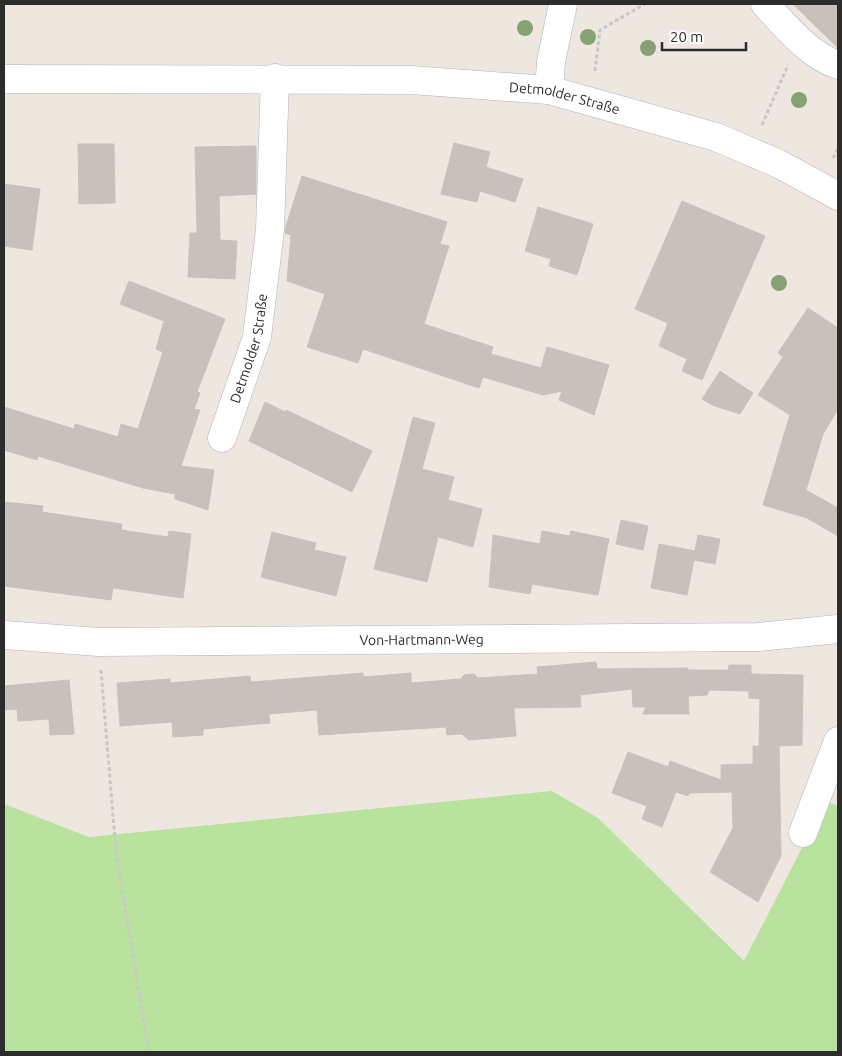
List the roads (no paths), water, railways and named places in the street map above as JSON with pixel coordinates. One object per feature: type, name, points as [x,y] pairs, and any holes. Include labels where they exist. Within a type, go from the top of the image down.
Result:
[{"type":"street","points":[[549,90],[551,62],[563,4]]},
{"type":"street","points":[[765,4],[798,39],[827,62],[838,66]]},
{"type":"street","name":"Detmolder Straße","points":[[222,438],[257,337],[270,230],[275,78]]},
{"type":"street","name":"Detmolder Straße","points":[[4,79],[275,78],[411,80],[549,90],[716,138],[777,163],[838,196]]},
{"type":"street","name":"Von-Hartmann-Weg","points":[[4,635],[99,642],[759,638],[838,629]]},
{"type":"street","points":[[803,833],[838,741]]}]
